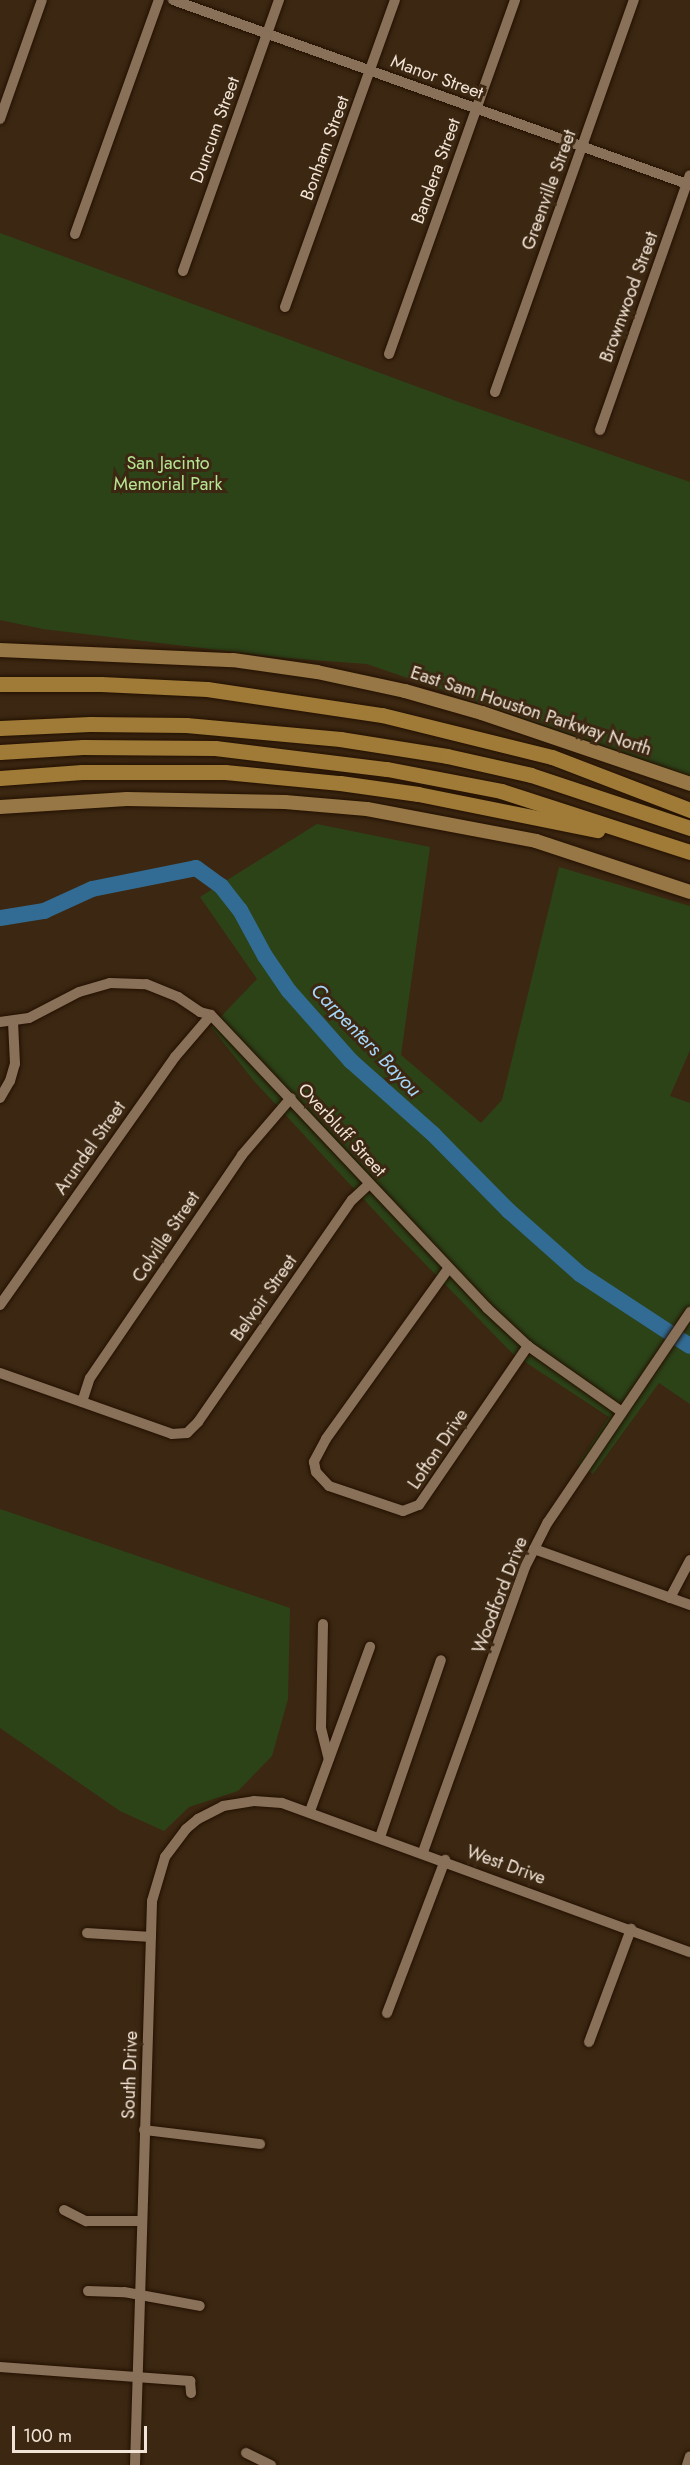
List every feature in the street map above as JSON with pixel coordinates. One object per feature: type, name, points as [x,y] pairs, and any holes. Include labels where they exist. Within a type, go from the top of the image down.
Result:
[{"type":"highway","points":[[0,684],[136,685],[242,693],[382,715],[481,738],[552,758],[690,810]]},
{"type":"highway","points":[[3,728],[186,725],[361,742],[447,756],[531,775],[690,828]]},
{"type":"highway","points":[[3,751],[104,746],[215,748],[387,769],[501,791],[690,853]]},
{"type":"highway","points":[[0,778],[154,771],[225,772],[340,783],[418,794],[562,821],[690,853]]},
{"type":"main road","name":"East Sam Houston Parkway North","points":[[0,650],[26,649],[233,660],[317,672],[405,691],[482,712],[690,784]]},
{"type":"main road","points":[[0,807],[127,799],[285,802],[367,809],[536,841],[690,892]]},
{"type":"street","points":[[0,119],[42,0]]},
{"type":"street","points":[[75,234],[159,0]]},
{"type":"street","name":"Manor Street","points":[[172,0],[476,109],[689,181]]},
{"type":"street","name":"Duncum Street","points":[[183,271],[279,0]]},
{"type":"street","name":"Bonham Street","points":[[285,308],[395,0]]},
{"type":"street","name":"Bandera Street","points":[[389,354],[515,0]]},
{"type":"street","name":"Greenville Street","points":[[495,392],[634,0]]},
{"type":"street","name":"Brownwood Street","points":[[600,430],[689,181]]},
{"type":"street","name":"Overbluff Street","points":[[0,1022],[29,1018],[90,988],[122,983],[146,984],[178,997],[200,1012],[211,1015],[291,1098],[448,1269],[528,1346],[622,1412]]},
{"type":"street","name":"Arundel Street","points":[[0,1305],[175,1057],[211,1015]]},
{"type":"street","points":[[0,1098],[10,1081],[15,1064],[13,1021]]},
{"type":"street","name":"Colville Street","points":[[82,1402],[90,1377],[242,1155],[291,1098]]},
{"type":"street","name":"Belvoir Street","points":[[82,1402],[172,1434],[187,1433],[198,1422],[352,1200],[369,1184]]},
{"type":"street","name":"Lofton Drive","points":[[448,1269],[326,1439],[314,1462],[316,1472],[329,1486],[403,1511],[412,1510],[419,1505],[528,1346]]},
{"type":"street","name":"Woodford Drive","points":[[423,1852],[534,1548],[548,1522],[688,1316]]},
{"type":"street","points":[[0,1373],[82,1402]]},
{"type":"street","points":[[534,1548],[690,1605]]},
{"type":"street","points":[[669,1598],[690,1560]]},
{"type":"street","points":[[323,1624],[321,1728],[329,1759]]},
{"type":"street","points":[[310,1811],[370,1647]]},
{"type":"street","points":[[380,1837],[441,1660]]},
{"type":"street","name":"South Drive","points":[[135,2465],[152,1901],[162,1863],[175,1841],[198,1820],[224,1806],[255,1801],[282,1803],[310,1811]]},
{"type":"street","name":"West Drive","points":[[310,1811],[690,1952]]},
{"type":"street","points":[[387,2013],[445,1860]]},
{"type":"street","points":[[589,2042],[631,1929]]},
{"type":"street","points":[[87,1933],[151,1937]]},
{"type":"street","points":[[144,2130],[260,2144]]},
{"type":"street","points":[[64,2210],[86,2221],[141,2221]]},
{"type":"street","points":[[88,2291],[124,2292],[200,2306]]},
{"type":"street","points":[[0,2367],[190,2381],[191,2392]]},
{"type":"street","points":[[246,2453],[271,2465]]},
{"type":"street","points":[[687,2465],[690,2456]]},
{"type":"green space","name":"San Jacinto Memorial Park","points":[[0,233],[456,401],[690,482],[690,776],[367,664],[285,658],[43,629],[0,620]]},
{"type":"green space","points":[[317,824],[430,847],[401,1055],[481,1123],[502,1100],[559,867],[690,906],[690,1050],[670,1096],[690,1103],[690,1404],[659,1383],[593,1474],[578,1464],[609,1417],[513,1354],[396,1234],[254,1081],[211,1027],[257,979],[200,897]]},
{"type":"green space","points":[[0,1509],[290,1608],[288,1699],[272,1756],[238,1791],[189,1807],[164,1831],[120,1811],[0,1728]]},
{"type":"waterway","name":"Carpenters Bayou","points":[[0,918],[44,911],[92,889],[196,868],[221,886],[240,910],[265,956],[289,991],[351,1061],[434,1135],[509,1211],[580,1274],[690,1346]]}]
